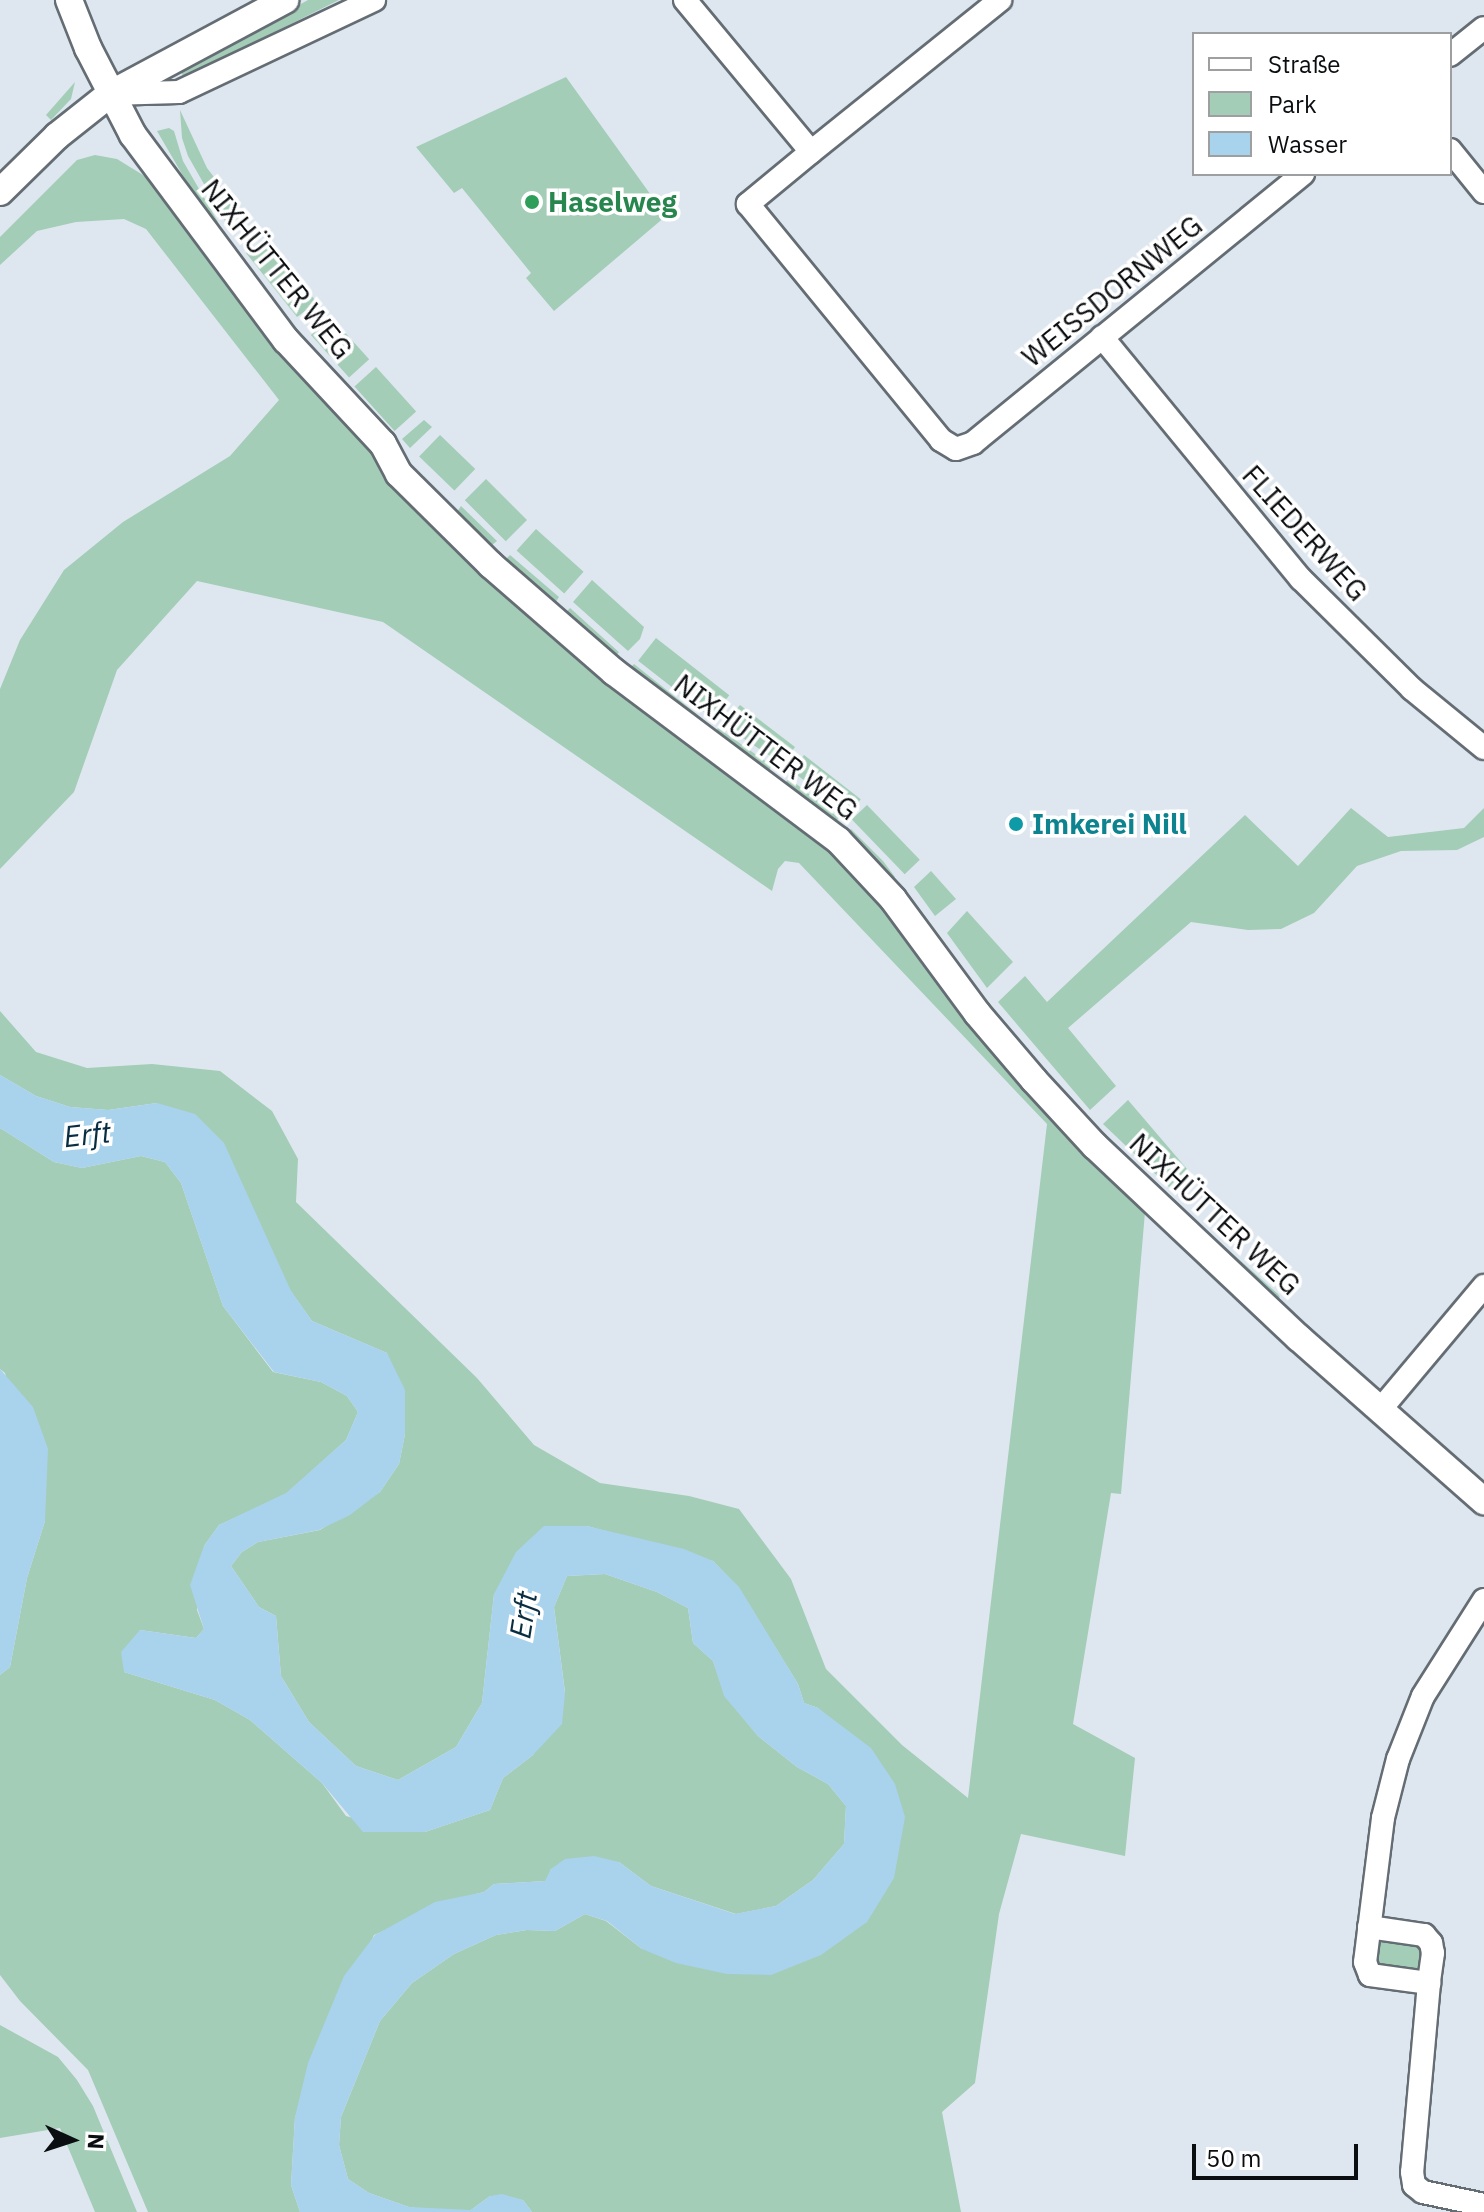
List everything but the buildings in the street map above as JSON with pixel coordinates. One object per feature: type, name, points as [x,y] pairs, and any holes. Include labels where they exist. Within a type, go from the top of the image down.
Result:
[{"type":"main road","name":"NIXHÜTTER WEG","points":[[69,0],[110,94],[140,145],[277,328],[383,444],[399,474],[491,565],[614,672],[838,840],[893,899],[977,1013],[1095,1146],[1380,1410],[1484,1501]]},
{"type":"main road","points":[[0,192],[57,136],[110,94],[285,0]]},
{"type":"street","points":[[110,94],[179,92],[374,0]]},
{"type":"street","points":[[685,0],[811,152],[1000,0]]},
{"type":"street","points":[[1452,53],[1484,28]]},
{"type":"street","name":"WEISSDORNWEG","points":[[811,152],[748,204],[941,440],[956,449],[973,443],[1301,176]]},
{"type":"street","points":[[1452,152],[1484,192]]},
{"type":"street","name":"FLIEDERWEG","points":[[1102,337],[1291,568],[1412,689],[1484,748]]},
{"type":"street","points":[[1380,1410],[1484,1286]]},
{"type":"street","points":[[1429,1983],[1370,1975],[1365,1962],[1383,1818],[1398,1759],[1423,1696],[1484,1600]]},
{"type":"street","points":[[1369,1927],[1424,1935],[1431,1943],[1433,1953],[1412,2172],[1414,2185],[1423,2192],[1484,2205]]},
{"type":"green space","points":[[308,0],[339,0],[184,77],[180,71]]},
{"type":"green space","name":"Haselweg","points":[[566,77],[666,216],[554,311],[526,278],[531,273],[462,188],[454,193],[416,147]]},
{"type":"green space","points":[[75,82],[71,99],[51,120],[46,115]]},
{"type":"green space","points":[[180,110],[207,168],[240,211],[232,207],[235,215],[225,221],[188,156],[182,138]]},
{"type":"green space","points":[[169,128],[174,131],[183,161],[218,222],[210,222],[157,131]]},
{"type":"green space","points":[[95,155],[117,159],[143,175],[163,196],[319,393],[450,536],[608,684],[780,807],[828,850],[882,905],[1049,1111],[1145,1212],[1121,1494],[1111,1493],[1073,1724],[1135,1758],[1125,1856],[1021,1834],[999,1914],[975,2083],[942,2112],[961,2212],[532,2212],[523,2200],[490,2196],[471,2210],[440,2211],[409,2207],[369,2193],[348,2179],[339,2145],[341,2117],[380,2021],[412,1983],[454,1954],[496,1935],[527,1930],[555,1931],[585,1914],[606,1921],[642,1949],[867,1922],[843,1730],[818,1708],[804,1703],[798,1684],[739,1588],[713,1561],[587,1526],[494,1594],[482,1703],[456,1747],[398,1780],[356,1766],[309,1722],[281,1676],[276,1616],[259,1607],[231,1566],[242,1552],[258,1542],[320,1530],[380,1492],[399,1464],[405,1434],[387,1353],[312,1321],[157,1103],[108,1110],[70,1107],[36,1096],[0,1075],[0,1011],[36,1052],[87,1068],[152,1064],[220,1071],[272,1111],[298,1159],[296,1202],[477,1378],[534,1445],[600,1483],[689,1496],[739,1509],[791,1579],[826,1669],[902,1745],[968,1798],[1047,1124],[799,863],[785,861],[778,869],[772,891],[383,622],[197,581],[117,670],[74,792],[0,869],[0,689],[20,640],[64,570],[123,522],[230,456],[279,400],[146,229],[124,219],[76,222],[37,231],[0,265],[0,237],[77,160]]},
{"type":"green space","points":[[262,240],[317,302],[297,317],[246,253]]},
{"type":"green space","points":[[331,317],[369,359],[349,377],[311,335]]},
{"type":"green space","points":[[376,367],[416,412],[395,431],[354,386]]},
{"type":"green space","points":[[424,420],[432,427],[410,448],[402,439]]},
{"type":"green space","points":[[440,435],[475,469],[454,491],[419,457]]},
{"type":"green space","points":[[486,479],[527,520],[506,541],[465,500]]},
{"type":"green space","points":[[461,506],[497,541],[492,545],[463,518],[457,512]]},
{"type":"green space","points":[[536,529],[584,572],[564,593],[517,551]]},
{"type":"green space","points":[[510,555],[559,597],[555,603],[506,559]]},
{"type":"green space","points":[[592,580],[644,627],[640,639],[628,651],[573,602]]},
{"type":"green space","points":[[570,608],[619,652],[615,657],[566,612]]},
{"type":"green space","points":[[656,638],[729,695],[711,718],[638,661]]},
{"type":"green space","points":[[634,664],[703,719],[700,725],[628,670]]},
{"type":"green space","points":[[740,705],[795,747],[782,764],[723,725]]},
{"type":"green space","points":[[718,728],[772,766],[768,772],[714,734]]},
{"type":"green space","points":[[804,755],[861,799],[848,815],[792,771]]},
{"type":"green space","points":[[789,778],[839,818],[835,823],[785,783]]},
{"type":"green space","points":[[867,805],[920,860],[905,874],[852,820]]},
{"type":"green space","points":[[1351,808],[1388,837],[1464,828],[1484,808],[1484,837],[1457,850],[1401,851],[1357,866],[1314,913],[1281,929],[1248,930],[1191,922],[1068,1028],[1116,1086],[1090,1110],[998,1002],[1025,976],[1047,1002],[1245,815],[1298,866]]},
{"type":"green space","points":[[851,829],[895,877],[890,879],[847,833]]},
{"type":"green space","points":[[931,871],[956,899],[935,916],[914,887]]},
{"type":"green space","points":[[967,911],[1013,962],[987,988],[947,933]]},
{"type":"green space","points":[[1128,1100],[1187,1169],[1169,1187],[1103,1124]]},
{"type":"green space","points":[[0,1128],[54,1162],[82,1168],[141,1156],[165,1162],[181,1183],[223,1306],[273,1372],[321,1382],[347,1396],[358,1412],[346,1440],[286,1494],[219,1525],[204,1546],[197,1610],[204,1629],[196,1638],[140,1630],[124,1672],[215,1700],[250,1720],[322,1783],[346,1816],[401,1831],[425,1832],[490,1810],[503,1778],[533,1755],[565,1692],[554,1607],[567,1576],[605,1574],[657,1592],[688,1608],[693,1643],[713,1661],[725,1696],[758,1736],[797,1767],[828,1784],[846,1806],[844,1844],[813,1880],[776,1906],[736,1914],[651,1886],[619,1862],[551,1869],[546,1881],[494,1884],[484,1892],[464,1897],[374,1935],[295,2117],[291,2185],[300,2212],[148,2212],[88,2070],[20,2001],[0,1975],[0,1675],[10,1667],[27,1578],[45,1521],[5,1373],[0,1369]]},
{"type":"green space","points":[[1197,1222],[1280,1297],[1274,1302],[1193,1224]]},
{"type":"green space","points":[[1379,1936],[1417,1941],[1422,1949],[1418,1968],[1414,1972],[1378,1966],[1374,1960]]},
{"type":"green space","points":[[0,2025],[58,2057],[77,2080],[93,2106],[137,2212],[95,2212],[60,2128],[0,2138]]},
{"type":"water","name":"Erft","points":[[0,1075],[36,1096],[70,1107],[108,1110],[157,1103],[195,1114],[224,1143],[291,1291],[312,1321],[387,1353],[405,1390],[405,1434],[399,1464],[380,1492],[350,1515],[319,1530],[258,1542],[242,1552],[231,1566],[259,1607],[276,1616],[281,1676],[309,1722],[356,1766],[398,1780],[456,1747],[482,1703],[494,1594],[516,1552],[544,1526],[587,1526],[684,1549],[713,1561],[739,1587],[798,1684],[804,1703],[818,1708],[871,1748],[895,1784],[905,1817],[894,1878],[867,1922],[821,1955],[771,1975],[727,1974],[676,1963],[642,1949],[607,1921],[585,1914],[555,1931],[527,1930],[496,1935],[454,1954],[412,1983],[380,2021],[341,2117],[339,2145],[348,2179],[369,2193],[409,2207],[471,2210],[490,2196],[502,2194],[523,2200],[532,2212],[300,2212],[291,2185],[295,2117],[308,2063],[344,1976],[375,1935],[435,1902],[484,1892],[494,1884],[545,1881],[551,1869],[565,1859],[594,1856],[619,1862],[651,1886],[735,1914],[776,1906],[813,1880],[844,1844],[846,1806],[828,1784],[797,1767],[758,1736],[724,1696],[713,1661],[693,1643],[688,1608],[657,1592],[605,1574],[567,1576],[554,1607],[565,1693],[562,1724],[533,1755],[503,1778],[490,1810],[425,1832],[363,1832],[322,1783],[250,1720],[215,1700],[124,1672],[121,1652],[140,1630],[196,1638],[204,1629],[190,1585],[204,1546],[219,1525],[286,1493],[346,1440],[358,1412],[347,1396],[321,1382],[274,1372],[223,1306],[181,1183],[165,1162],[141,1156],[82,1168],[54,1162],[0,1128]]},
{"type":"water","points":[[0,1369],[33,1407],[48,1449],[45,1521],[27,1578],[10,1667],[0,1675]]},
{"type":"place","name":"Haselweg","points":[[532,202]]},
{"type":"place","name":"Imkerei Nill","points":[[1016,824]]}]
